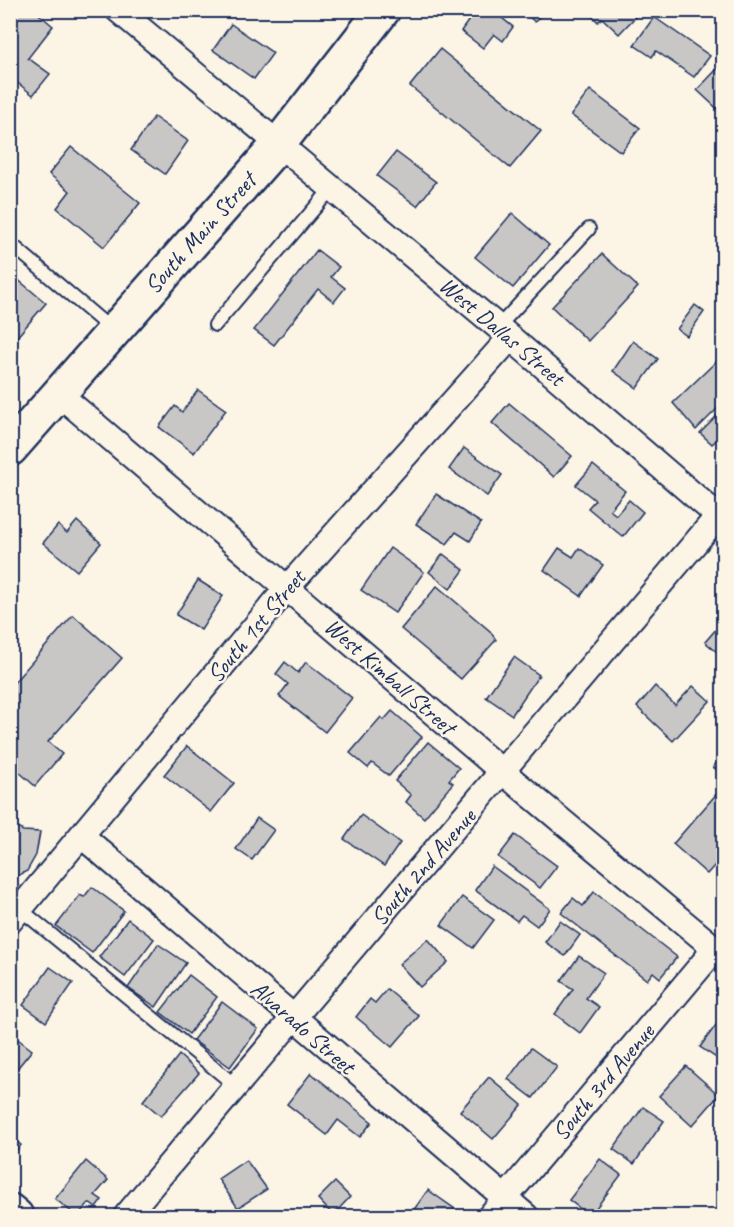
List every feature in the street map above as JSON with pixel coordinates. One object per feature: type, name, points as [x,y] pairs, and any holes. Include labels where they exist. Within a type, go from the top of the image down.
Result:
[{"type":"main road","name":"South Main Street","points":[[10,449],[278,145],[383,10]]},
{"type":"main road","points":[[10,1211],[16,1216]]},
{"type":"street","name":"West Dallas Street","points":[[118,10],[721,518]]},
{"type":"street","name":"South 1st Street","points":[[15,915],[287,588],[504,333]]},
{"type":"street","name":"West Kimball Street","points":[[59,394],[504,773],[719,952]]},
{"type":"street","name":"South 2nd Avenue","points":[[126,1216],[292,1018],[721,518]]},
{"type":"street","name":"Alvarado Street","points":[[82,836],[292,1018],[497,1208],[526,1216]]},
{"type":"street","name":"South 3rd Avenue","points":[[497,1208],[719,952]]},
{"type":"lane","points":[[215,325],[331,189]]},
{"type":"lane","points":[[504,333],[589,229]]},
{"type":"lane","points":[[10,243],[113,331]]},
{"type":"lane","points":[[15,915],[236,1086]]},
{"type":"building","points":[[10,10],[34,10],[53,26],[28,58],[50,74],[33,95],[10,77]]},
{"type":"building","points":[[476,10],[492,10],[513,27],[503,41],[494,34],[483,48],[461,31]]},
{"type":"building","points":[[521,10],[545,10],[535,22]]},
{"type":"building","points":[[586,10],[642,10],[619,34],[602,18],[598,22]]},
{"type":"building","points":[[654,17],[710,56],[694,77],[656,51],[652,57],[634,45]]},
{"type":"building","points":[[231,24],[273,53],[254,79],[213,50]]},
{"type":"building","points":[[440,49],[541,131],[510,168],[410,86]]},
{"type":"building","points":[[720,66],[724,69],[724,115],[697,90]]},
{"type":"building","points":[[590,90],[640,128],[621,152],[571,115]]},
{"type":"building","points":[[154,117],[188,141],[165,174],[131,150]]},
{"type":"building","points":[[71,147],[140,203],[104,247],[57,208],[70,191],[49,174]]},
{"type":"building","points":[[396,152],[436,182],[417,206],[377,176]]},
{"type":"building","points":[[512,213],[549,245],[513,288],[475,257]]},
{"type":"building","points":[[317,250],[339,267],[331,277],[345,288],[334,302],[318,289],[274,345],[254,330]]},
{"type":"building","points":[[602,254],[638,287],[588,341],[552,307]]},
{"type":"building","points":[[10,273],[46,303],[10,345]]},
{"type":"building","points":[[695,305],[704,312],[687,336],[677,329]]},
{"type":"building","points":[[633,341],[658,359],[637,388],[613,371]]},
{"type":"building","points":[[724,354],[724,402],[696,430],[673,403]]},
{"type":"building","points":[[198,390],[226,410],[194,453],[159,427],[175,406],[182,412]]},
{"type":"building","points":[[509,403],[572,456],[554,477],[492,423]]},
{"type":"building","points":[[724,409],[724,441],[719,438],[712,444],[700,433]]},
{"type":"building","points":[[464,448],[502,475],[487,496],[449,469]]},
{"type":"building","points":[[593,465],[625,491],[610,510],[616,515],[629,500],[643,512],[623,537],[588,508],[595,500],[576,485]]},
{"type":"building","points":[[436,494],[481,523],[470,541],[456,532],[447,544],[416,524]]},
{"type":"building","points":[[77,521],[101,543],[77,571],[43,543],[58,525],[67,533]]},
{"type":"building","points":[[390,548],[424,572],[395,613],[361,590]]},
{"type":"building","points":[[559,548],[573,557],[579,548],[603,565],[581,596],[544,570]]},
{"type":"building","points":[[443,554],[464,570],[450,589],[429,572]]},
{"type":"building","points":[[198,580],[223,596],[201,630],[176,615]]},
{"type":"building","points":[[437,586],[490,631],[496,640],[461,679],[401,629]]},
{"type":"building","points":[[73,615],[122,658],[48,742],[62,754],[35,786],[10,764],[10,687]]},
{"type":"building","points":[[724,620],[724,658],[705,642]]},
{"type":"building","points":[[514,657],[539,675],[512,715],[486,697]]},
{"type":"building","points":[[285,662],[298,673],[306,662],[352,698],[325,732],[279,696],[288,684],[276,674]]},
{"type":"building","points":[[655,686],[675,705],[693,686],[710,701],[673,741],[637,707]]},
{"type":"building","points":[[392,711],[422,737],[389,776],[372,763],[368,768],[350,753],[381,717],[384,720]]},
{"type":"building","points":[[428,742],[459,768],[449,780],[453,783],[424,818],[406,802],[411,795],[395,781]]},
{"type":"building","points":[[187,746],[234,783],[211,812],[164,775]]},
{"type":"building","points":[[724,754],[724,775],[713,767]]},
{"type":"building","points":[[719,791],[724,795],[724,855],[707,874],[673,844]]},
{"type":"building","points":[[361,815],[400,843],[384,866],[344,839]]},
{"type":"building","points":[[257,818],[274,830],[252,860],[236,849]]},
{"type":"building","points":[[10,823],[23,831],[40,832],[36,855],[27,871],[12,879]]},
{"type":"building","points":[[515,835],[557,866],[540,888],[498,857]]},
{"type":"building","points":[[492,866],[550,909],[537,926],[522,915],[517,921],[475,890]]},
{"type":"building","points":[[92,887],[124,911],[92,953],[56,926],[80,895],[84,897]]},
{"type":"building","points":[[594,892],[677,957],[660,978],[653,972],[647,980],[561,913],[573,898],[583,906]]},
{"type":"building","points":[[462,897],[494,920],[473,948],[441,925]]},
{"type":"building","points":[[128,919],[154,939],[125,977],[99,957]]},
{"type":"building","points":[[560,921],[580,935],[565,956],[545,942]]},
{"type":"building","points":[[428,939],[448,962],[420,987],[399,964]]},
{"type":"building","points":[[158,944],[186,963],[156,1007],[128,988]]},
{"type":"building","points":[[579,956],[604,973],[586,998],[599,1007],[580,1033],[555,1014],[573,989],[561,981]]},
{"type":"building","points":[[50,967],[73,983],[46,1022],[23,1005]]},
{"type":"building","points":[[189,975],[217,997],[189,1034],[160,1012]]},
{"type":"building","points":[[387,989],[419,1016],[392,1047],[356,1017],[370,999],[375,1003]]},
{"type":"building","points":[[222,1002],[258,1029],[230,1067],[193,1040]]},
{"type":"building","points":[[724,1014],[724,1063],[700,1047]]},
{"type":"building","points":[[10,1033],[32,1050],[15,1071],[10,1068]]},
{"type":"building","points":[[531,1048],[557,1067],[533,1098],[508,1079]]},
{"type":"building","points":[[179,1055],[199,1073],[161,1116],[143,1101]]},
{"type":"building","points":[[686,1066],[719,1095],[692,1126],[659,1096]]},
{"type":"building","points":[[311,1073],[372,1122],[360,1137],[338,1120],[327,1135],[287,1104]]},
{"type":"building","points":[[489,1077],[522,1105],[493,1139],[460,1111]]},
{"type":"building","points":[[643,1107],[664,1121],[634,1164],[613,1149]]},
{"type":"building","points":[[10,1136],[21,1145],[10,1159]]},
{"type":"building","points":[[600,1159],[621,1175],[590,1216],[569,1200]]},
{"type":"building","points":[[246,1160],[267,1189],[238,1208],[218,1179]]},
{"type":"building","points":[[86,1161],[108,1180],[95,1195],[102,1200],[96,1208],[89,1203],[77,1216],[55,1199]]},
{"type":"building","points":[[335,1182],[350,1197],[333,1215],[318,1199]]},
{"type":"building","points":[[428,1190],[455,1209],[450,1216],[410,1215]]}]
